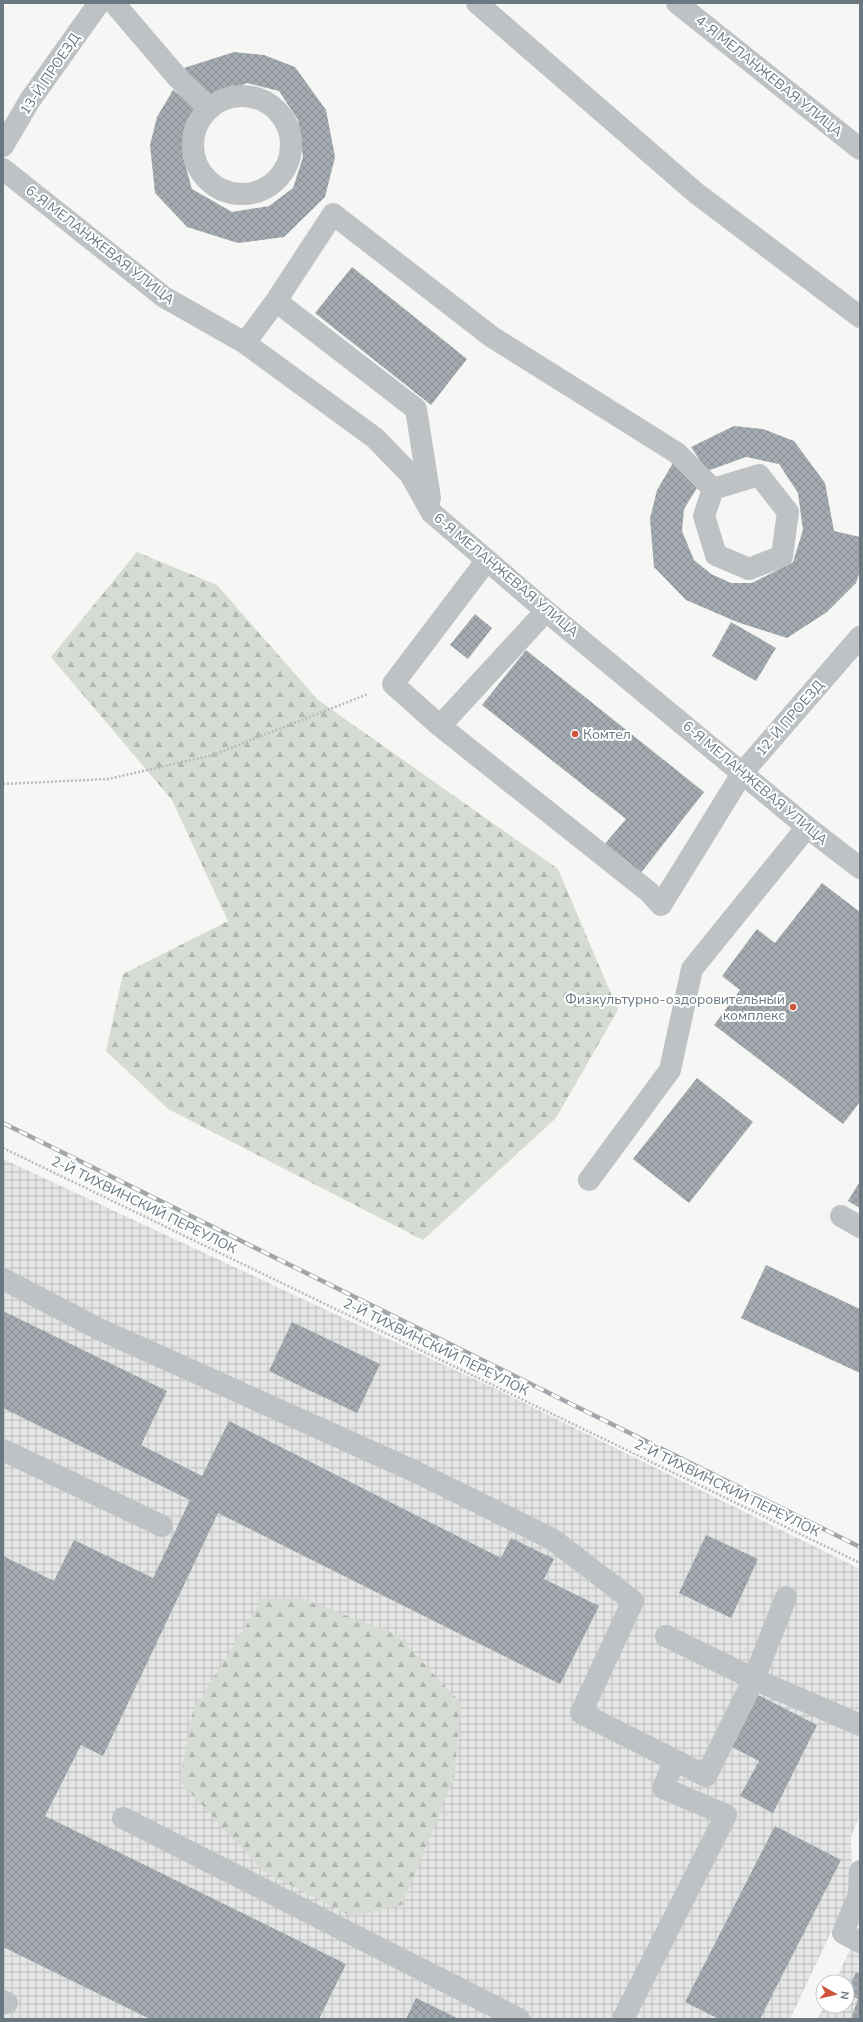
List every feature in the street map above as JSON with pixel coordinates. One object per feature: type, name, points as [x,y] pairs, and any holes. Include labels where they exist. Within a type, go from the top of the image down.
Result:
[{"type":"street","name":"13-Й ПРОЕЗД","points":[[3,146],[30,100],[99,3]]},
{"type":"street","points":[[114,3],[178,78],[209,108]]},
{"type":"street","points":[[477,3],[696,193],[860,317]]},
{"type":"street","name":"4-Я МЕЛАНЖЕВАЯ УЛИЦА","points":[[677,3],[860,149]]},
{"type":"street","points":[[240,96],[257,98],[272,106],[284,119],[290,134],[290,151],[285,168],[276,180],[263,189],[248,194],[233,193],[218,188],[206,178],[197,166],[193,150],[194,135],[199,120],[209,108],[223,99],[240,96]]},
{"type":"street","name":"6-Я МЕЛАНЖЕВАЯ УЛИЦА","points":[[3,169],[164,297],[245,343],[375,438],[410,474],[432,513],[546,611],[743,772],[807,827],[860,868]]},
{"type":"street","points":[[245,343],[276,301],[332,214],[492,337],[677,453],[713,489]]},
{"type":"street","points":[[276,301],[416,409],[432,513]]},
{"type":"street","points":[[759,475],[788,512],[782,556],[749,569],[716,555],[704,516],[713,489],[759,475]]},
{"type":"street","points":[[487,560],[393,684],[440,726],[546,611]]},
{"type":"street","name":"12-Й ПРОЕЗД","points":[[440,726],[649,892],[661,905],[743,772],[860,637]]},
{"type":"street","points":[[588,1180],[670,1070],[692,969],[807,827]]},
{"type":"street","points":[[841,1216],[860,1227]]},
{"type":"street","points":[[3,1279],[97,1328],[414,1471],[552,1539],[633,1601],[581,1713],[706,1776],[754,1678],[786,1597]]},
{"type":"street","points":[[3,1450],[162,1526]]},
{"type":"street","points":[[666,1636],[754,1678],[860,1725]]},
{"type":"street","points":[[623,2019],[726,1815],[663,1788],[675,1760]]},
{"type":"street","points":[[123,1818],[519,2019]]},
{"type":"street","points":[[852,1938],[859,1895],[860,1871]]},
{"type":"path","points":[[3,784],[108,779],[213,755],[393,684]]},
{"type":"path","name":"2-Й ТИХВИНСКИЙ ПЕРЕУЛОК","points":[[3,1148],[860,1563]]},
{"type":"shaded area","points":[[3,1159],[500,1391],[860,1569],[860,1816],[851,1836],[852,1888],[790,2019],[3,2019]]},
{"type":"shaded area","points":[[860,1927],[860,2019],[818,2019],[820,2014],[855,2014],[855,1974],[839,1974]]},
{"type":"green space","points":[[137,552],[217,585],[318,700],[558,869],[618,1010],[556,1118],[423,1240],[168,1109],[106,1051],[123,974],[228,921],[172,800],[51,657]]},
{"type":"green space","points":[[263,1598],[303,1599],[397,1635],[461,1703],[454,1778],[402,1905],[351,1916],[263,1871],[180,1781],[193,1711]]},
{"type":"building","points":[[234,52],[264,55],[295,67],[326,110],[335,157],[325,197],[284,237],[238,243],[187,227],[155,193],[150,145],[157,117],[173,90],[200,109],[185,135],[183,157],[192,189],[232,212],[269,206],[293,188],[303,157],[298,120],[279,91],[247,83],[208,98],[184,68]]},
{"type":"building","points":[[352,267],[467,359],[431,405],[315,313]]},
{"type":"building","points":[[734,426],[763,429],[794,441],[825,483],[834,531],[860,537],[860,571],[856,583],[827,612],[787,638],[737,622],[686,600],[654,567],[650,519],[657,490],[673,463],[700,483],[684,509],[682,531],[694,560],[711,574],[731,583],[752,583],[793,562],[803,530],[798,493],[779,464],[746,457],[707,471],[691,447]]},
{"type":"building","points":[[475,614],[492,628],[468,659],[450,645]]},
{"type":"building","points":[[731,622],[776,648],[756,681],[712,656]]},
{"type":"building","name":"Комтел","points":[[526,650],[704,792],[640,874],[604,845],[626,819],[482,705]]},
{"type":"building","name":"Физкультурно-оздоровительный комплекс","points":[[822,883],[860,912],[860,1102],[843,1124],[714,1025],[740,990],[722,976],[757,929],[775,943]]},
{"type":"building","points":[[697,1078],[753,1122],[689,1203],[633,1159]]},
{"type":"building","points":[[860,1181],[860,1208],[848,1201]]},
{"type":"building","points":[[766,1265],[860,1309],[860,1373],[741,1318]]},
{"type":"building","points":[[3,1311],[167,1391],[141,1445],[202,1476],[229,1421],[501,1558],[511,1538],[554,1559],[544,1579],[599,1606],[560,1684],[218,1513],[103,1756],[81,1745],[45,1816],[346,1964],[319,2019],[150,2019],[3,1947],[3,1556],[54,1581],[74,1540],[153,1578],[190,1500],[3,1408]]},
{"type":"building","points":[[292,1322],[380,1364],[357,1413],[269,1371]]},
{"type":"building","points":[[706,1535],[758,1559],[731,1618],[679,1593]]},
{"type":"building","points":[[758,1695],[817,1725],[773,1813],[740,1796],[759,1761],[732,1747]]},
{"type":"building","points":[[775,1826],[841,1860],[760,2019],[719,2019],[685,2002]]},
{"type":"building","points":[[856,1972],[860,1974],[860,2019],[851,2019],[853,2014],[855,2014],[855,2008],[858,1999],[855,1998]]},
{"type":"building","points":[[416,1998],[459,2019],[406,2019]]},
{"type":"railway","points":[[3,1123],[860,1547]]},
{"type":"place","name":"Комтел","points":[[575,734]]},
{"type":"place","name":"Физкультурно-оздоровительный комплекс","points":[[793,1007]]}]
